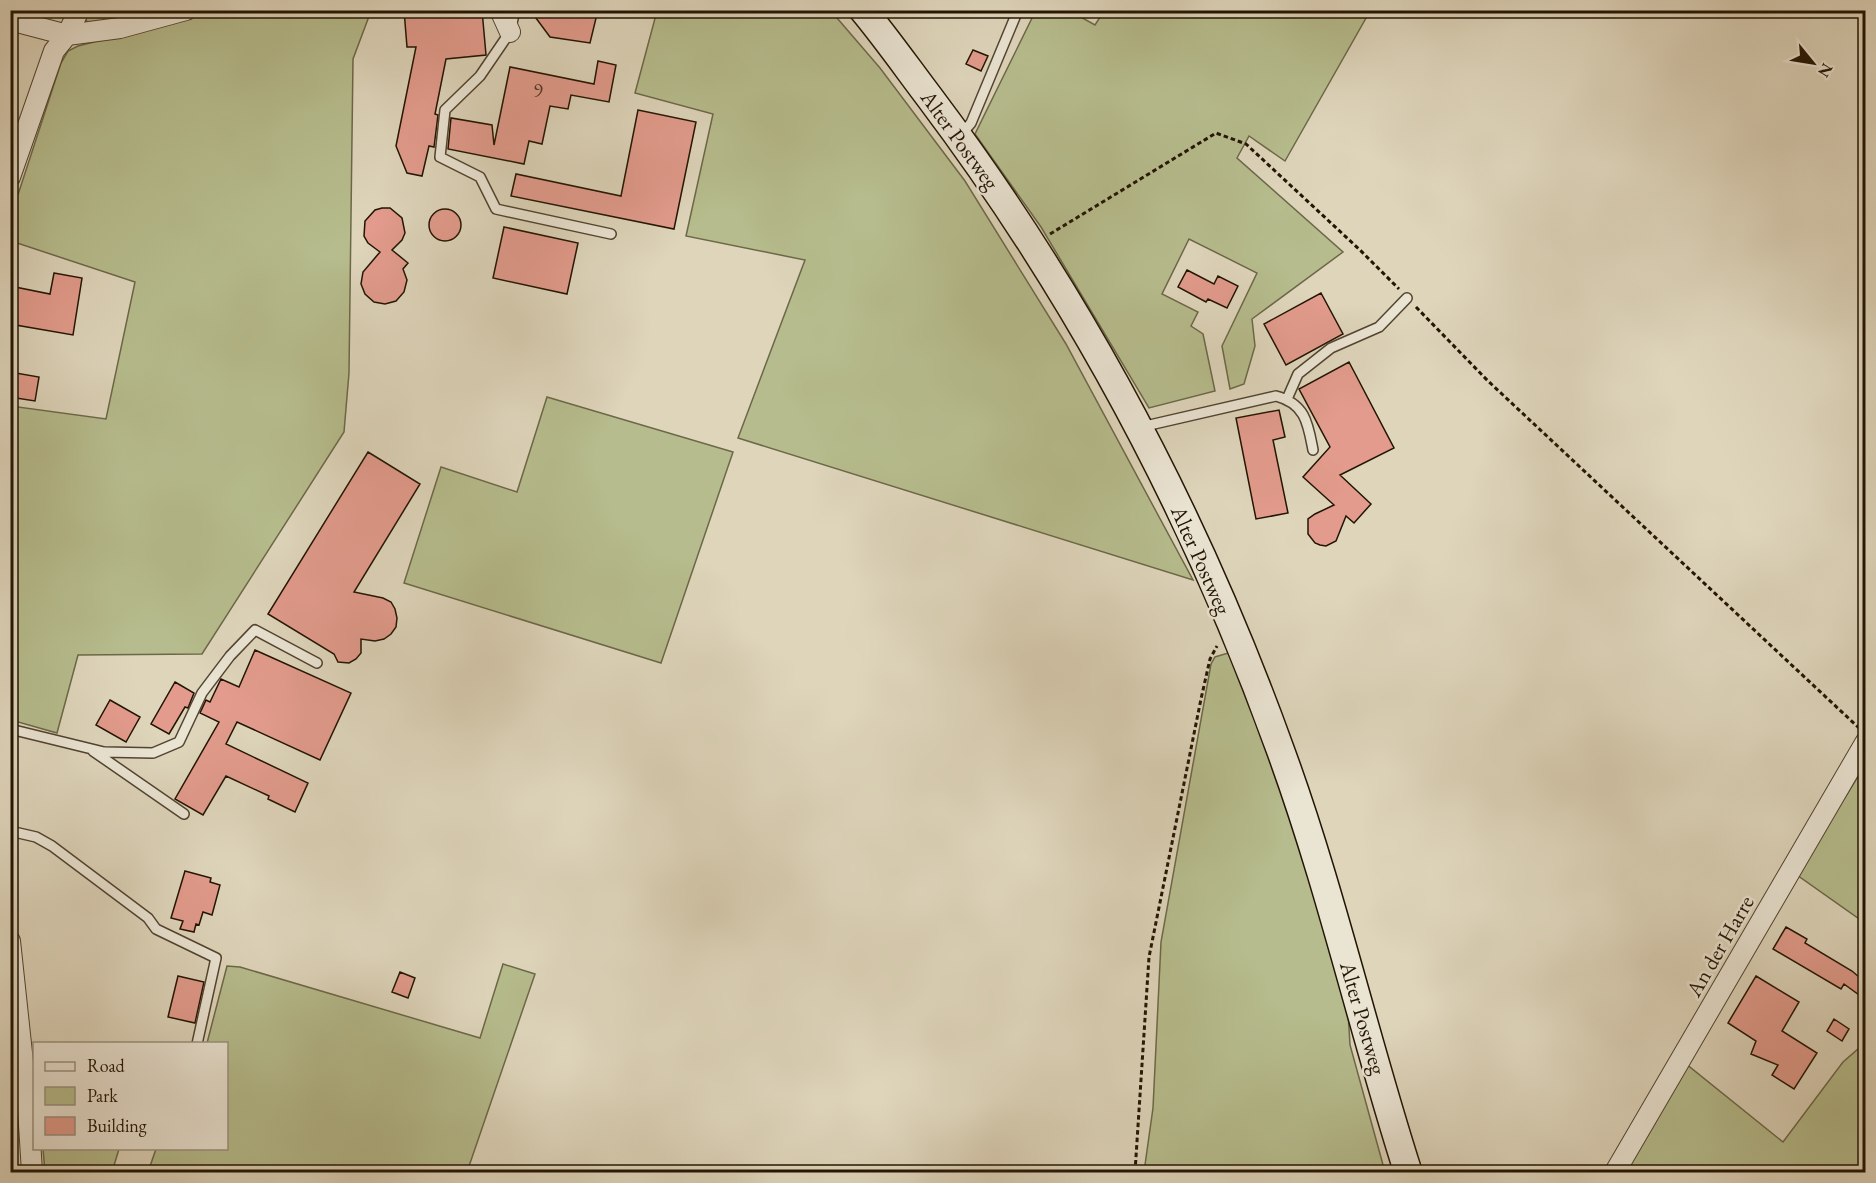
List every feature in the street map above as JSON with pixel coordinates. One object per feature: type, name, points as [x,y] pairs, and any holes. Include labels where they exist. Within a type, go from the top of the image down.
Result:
[{"type":"main road","name":"Alter Postweg","points":[[863,10],[959,137],[1033,245],[1088,335],[1161,468],[1232,628],[1280,749],[1341,938],[1408,1173]]},
{"type":"street","points":[[10,177],[54,51],[67,35],[79,10]]},
{"type":"street","points":[[10,20],[67,35],[120,28],[186,10]]},
{"type":"street","points":[[500,10],[510,32]]},
{"type":"street","name":"An der Harre","points":[[1615,1173],[1865,743]]},
{"type":"street","points":[[10,941],[30,1079],[32,1173]]},
{"type":"lane","points":[[515,10],[510,32],[480,76],[445,110],[440,157],[480,177],[496,209],[611,234]]},
{"type":"lane","points":[[959,137],[971,123],[1018,10]]},
{"type":"lane","points":[[1287,399],[1298,374],[1332,348],[1379,327],[1407,298]]},
{"type":"lane","points":[[1139,428],[1276,396],[1287,399],[1306,418],[1313,450]]},
{"type":"lane","points":[[10,729],[104,752],[153,753],[179,742],[202,693],[230,656],[255,630],[317,663]]},
{"type":"lane","points":[[88,748],[184,814]]},
{"type":"lane","points":[[10,831],[36,837],[52,846],[148,918],[156,929],[216,958],[197,1042]]},
{"type":"path","points":[[1033,245],[1216,133],[1246,144],[1360,250],[1488,381],[1866,735]]},
{"type":"path","points":[[1136,1173],[1149,957],[1210,659],[1232,628]]},
{"type":"green space","points":[[86,10],[161,11],[91,26],[85,19]]},
{"type":"green space","points":[[1036,10],[1070,11],[1095,25],[1104,11],[1370,11],[1285,161],[1249,136],[1237,158],[1343,252],[1252,319],[1255,346],[1244,384],[1230,389],[1222,346],[1257,273],[1189,239],[1162,294],[1198,312],[1191,326],[1203,334],[1215,391],[1149,408],[1041,227],[975,134]]},
{"type":"green space","points":[[217,11],[371,11],[353,59],[349,373],[344,432],[202,654],[78,655],[57,733],[11,720],[11,406],[106,419],[135,282],[11,241],[11,216],[61,63],[68,51],[78,46]]},
{"type":"green space","points":[[657,11],[831,11],[880,68],[965,181],[1066,344],[1193,580],[738,438],[805,260],[686,236],[713,114],[635,93]]},
{"type":"green space","points":[[547,397],[733,452],[661,663],[404,583],[441,467],[517,492]]},
{"type":"green space","points":[[1228,653],[1236,657],[1315,891],[1348,1011],[1350,1045],[1385,1172],[1144,1172],[1153,1108],[1161,942],[1211,664],[1215,657]]},
{"type":"green space","points":[[1865,765],[1865,923],[1797,875]]},
{"type":"green space","points":[[503,964],[535,974],[467,1172],[148,1172],[156,1150],[228,1150],[228,1042],[207,1042],[227,966],[240,967],[480,1038]]},
{"type":"green space","points":[[1865,1043],[1865,1172],[1623,1172],[1686,1064],[1783,1142],[1843,1062]]},
{"type":"green space","points":[[43,1150],[119,1150],[112,1172],[45,1172]]},
{"type":"building","points":[[404,10],[482,10],[486,55],[446,59],[435,114],[438,115],[434,147],[429,146],[422,176],[407,173],[396,146],[416,47],[407,47]]},
{"type":"building","points":[[530,10],[577,10],[597,14],[590,43],[550,37]]},
{"type":"building","points":[[973,50],[988,56],[981,71],[966,64]]},
{"type":"building","points":[[598,61],[616,65],[609,102],[571,95],[568,109],[550,106],[542,144],[529,141],[524,164],[448,149],[451,118],[492,125],[494,145],[510,67],[594,84]]},
{"type":"building","points":[[638,110],[696,122],[674,229],[511,196],[516,174],[621,196]]},
{"type":"building","points":[[390,208],[402,218],[405,233],[402,240],[392,250],[408,263],[403,269],[407,280],[404,292],[396,301],[385,304],[374,302],[365,294],[361,284],[363,272],[380,252],[368,243],[364,236],[365,221],[375,210]]},
{"type":"building","points":[[445,209],[457,213],[461,225],[457,237],[445,241],[433,237],[429,225],[433,213]]},
{"type":"building","points":[[504,227],[578,243],[567,294],[493,278]]},
{"type":"building","points":[[1187,270],[1214,284],[1218,276],[1238,286],[1227,308],[1208,299],[1206,302],[1178,287]]},
{"type":"building","points":[[54,273],[82,278],[73,335],[10,324],[10,286],[50,294]]},
{"type":"building","points":[[1321,293],[1343,334],[1286,365],[1264,324]]},
{"type":"building","points":[[1349,362],[1394,448],[1340,475],[1371,504],[1354,523],[1346,516],[1336,541],[1326,546],[1315,543],[1308,534],[1308,519],[1334,505],[1303,477],[1330,447],[1299,389]]},
{"type":"building","points":[[10,372],[39,377],[35,401],[10,397]]},
{"type":"building","points":[[1279,410],[1285,437],[1273,440],[1288,513],[1256,519],[1236,418]]},
{"type":"building","points":[[368,452],[420,484],[354,592],[391,602],[397,618],[396,627],[384,639],[375,641],[361,639],[361,653],[356,659],[349,663],[338,662],[334,654],[268,614]]},
{"type":"building","points":[[255,650],[351,693],[320,760],[237,722],[226,744],[308,783],[295,812],[268,799],[269,796],[226,776],[203,815],[175,799],[219,722],[200,713],[206,700],[210,702],[221,679],[239,687]]},
{"type":"building","points":[[175,682],[194,693],[188,708],[185,707],[169,734],[151,724]]},
{"type":"building","points":[[110,700],[140,717],[126,742],[96,725]]},
{"type":"building","points":[[185,871],[211,878],[210,882],[220,885],[212,915],[203,912],[194,932],[180,929],[183,921],[171,918]]},
{"type":"building","points":[[1786,927],[1807,939],[1805,943],[1852,971],[1866,983],[1866,1000],[1844,984],[1841,989],[1773,949]]},
{"type":"building","points":[[400,972],[415,978],[408,998],[392,992]]},
{"type":"building","points":[[178,976],[204,982],[195,1023],[168,1017]]},
{"type":"building","points":[[1756,976],[1799,1002],[1782,1031],[1817,1053],[1794,1089],[1772,1075],[1778,1065],[1751,1054],[1756,1041],[1728,1023]]},
{"type":"building","points":[[1834,1019],[1849,1029],[1842,1041],[1827,1031]]}]
